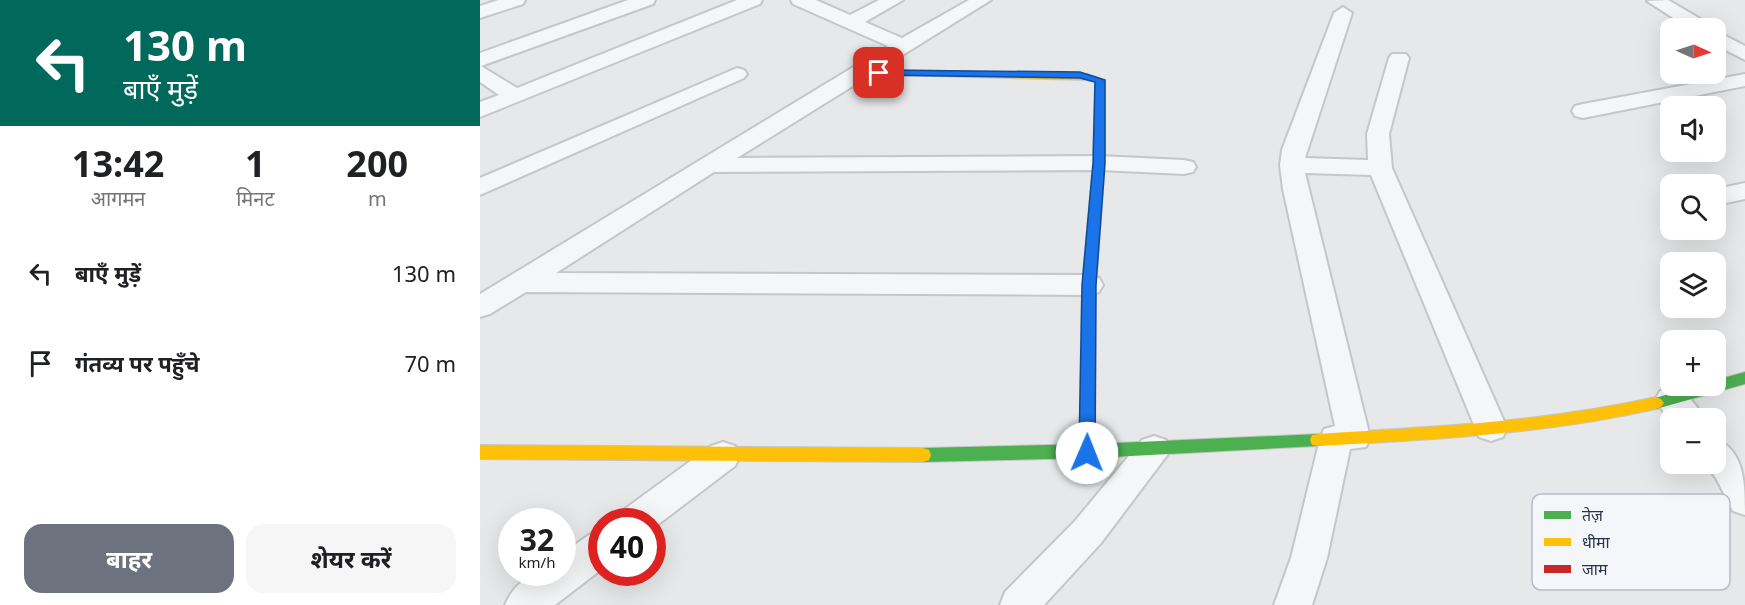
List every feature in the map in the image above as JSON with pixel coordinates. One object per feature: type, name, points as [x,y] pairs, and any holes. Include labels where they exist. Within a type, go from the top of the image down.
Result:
[{"type":"street","points":[[480,12],[516,0]]},
{"type":"street","points":[[480,60],[646,0]]},
{"type":"street","points":[[480,110],[753,0]]},
{"type":"street","points":[[800,0],[902,45]]},
{"type":"street","points":[[850,22],[894,0]]},
{"type":"street","points":[[480,307],[856,72],[982,0]]},
{"type":"street","points":[[1656,1],[1685,18]]},
{"type":"street","points":[[1293,605],[1345,438],[1292,165],[1294,150],[1343,13]]},
{"type":"street","points":[[1726,43],[1745,54]]},
{"type":"street","points":[[1399,58],[1378,134],[1380,168],[1491,428]]},
{"type":"street","points":[[480,72],[515,96]]},
{"type":"street","points":[[856,72],[1091,76],[1100,80],[1099,163],[1089,285],[1087,453]]},
{"type":"street","points":[[480,188],[737,74]]},
{"type":"street","points":[[1583,111],[1745,80]]},
{"type":"street","points":[[706,165],[1099,163],[1184,167]]},
{"type":"street","points":[[1292,165],[1380,168]]},
{"type":"street","points":[[1726,195],[1745,191]]},
{"type":"street","points":[[520,282],[1089,285]]},
{"type":"street","points":[[1681,408],[1745,378]]},
{"type":"street","points":[[480,453],[723,456],[1087,453],[1491,428],[1660,411]]},
{"type":"street","points":[[1019,605],[1088,532],[1154,450]]},
{"type":"street","points":[[654,508],[723,456]]},
{"type":"street","points":[[1726,466],[1745,500]]},
{"type":"street","points":[[524,605],[588,557]]},
{"type":"traffic: fast","points":[[1656,403],[1745,378]]},
{"type":"traffic: fast","points":[[923,455],[1093,451],[1318,440]]},
{"type":"traffic: slow","points":[[857,72],[1087,77]]},
{"type":"traffic: slow","points":[[1318,440],[1446,433],[1531,425],[1573,420],[1656,403]]},
{"type":"traffic: slow","points":[[480,452],[923,455]]},
{"type":"traffic: jam","points":[[1087,77],[1100,80],[1099,163],[1089,285],[1087,453]]},
{"type":"route","points":[[879,73],[1080,75],[1100,80],[1099,163],[1089,285],[1087,453]]}]
